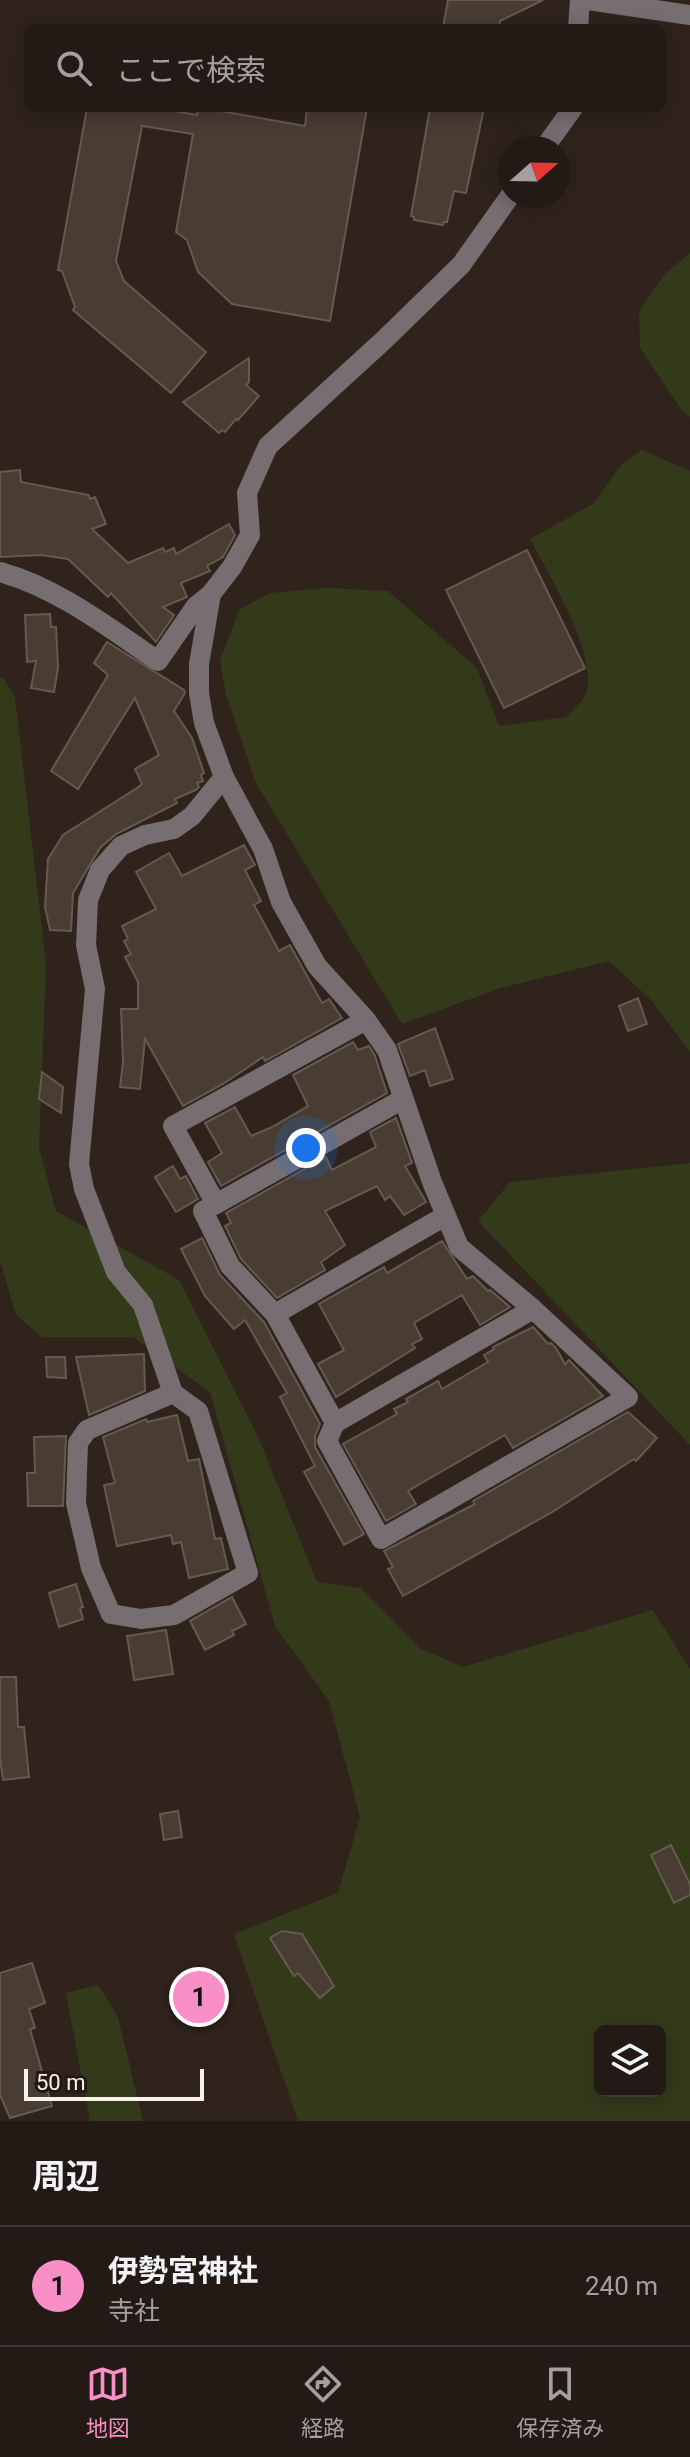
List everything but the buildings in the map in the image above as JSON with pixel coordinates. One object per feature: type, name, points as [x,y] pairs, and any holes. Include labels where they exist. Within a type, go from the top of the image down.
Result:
[{"type":"street","points":[[578,24],[580,0]]},
{"type":"street","points":[[588,0],[690,15]]},
{"type":"street","points":[[553,136],[570,112]]},
{"type":"street","points":[[0,572],[22,578],[77,607],[158,661],[196,606],[211,594],[232,567],[250,535],[247,493],[268,446],[461,265],[501,208]]},
{"type":"street","points":[[211,594],[199,664],[199,693],[204,723],[224,777],[263,849],[281,902],[317,966],[366,1020],[387,1050],[445,1216],[459,1247],[533,1309],[628,1397],[381,1539],[327,1441],[335,1423],[533,1309]]},
{"type":"street","points":[[173,1393],[87,1430],[78,1443],[76,1503],[91,1568],[111,1614],[141,1619],[174,1615],[248,1573],[198,1411],[173,1393],[143,1305],[116,1272],[84,1189],[79,1164],[95,989],[86,945],[88,900],[100,870],[121,846],[145,835],[174,829],[192,816],[224,777]]},
{"type":"street","points":[[216,1204],[173,1126],[366,1020]]},
{"type":"street","points":[[335,1423],[275,1314],[230,1266],[203,1211],[403,1099]]},
{"type":"street","points":[[275,1314],[445,1216]]},
{"type":"green space","points":[[690,253],[690,417],[681,409],[640,348],[639,311],[666,273]]},
{"type":"green space","points":[[642,450],[690,471],[690,1052],[652,1001],[609,961],[501,988],[402,1024],[256,783],[226,694],[220,661],[239,610],[270,593],[327,588],[388,591],[477,668],[499,726],[566,717],[586,693],[588,677],[585,658],[570,615],[530,539],[593,504],[621,465]]},
{"type":"green space","points":[[3,677],[15,697],[46,964],[39,1148],[56,1211],[179,1280],[259,1439],[317,1582],[361,1588],[421,1649],[463,1667],[653,1610],[690,1669],[690,2121],[298,2121],[234,1934],[338,1893],[360,1817],[329,1701],[275,1626],[210,1392],[133,1337],[42,1337],[16,1315],[0,1261],[0,678]]},
{"type":"green space","points":[[690,1163],[690,1445],[478,1221],[510,1182]]},
{"type":"green space","points":[[98,1985],[118,2017],[143,2121],[90,2121],[66,1993]]},
{"type":"place","name":"伊勢宮神社","points":[[199,1997]]}]
